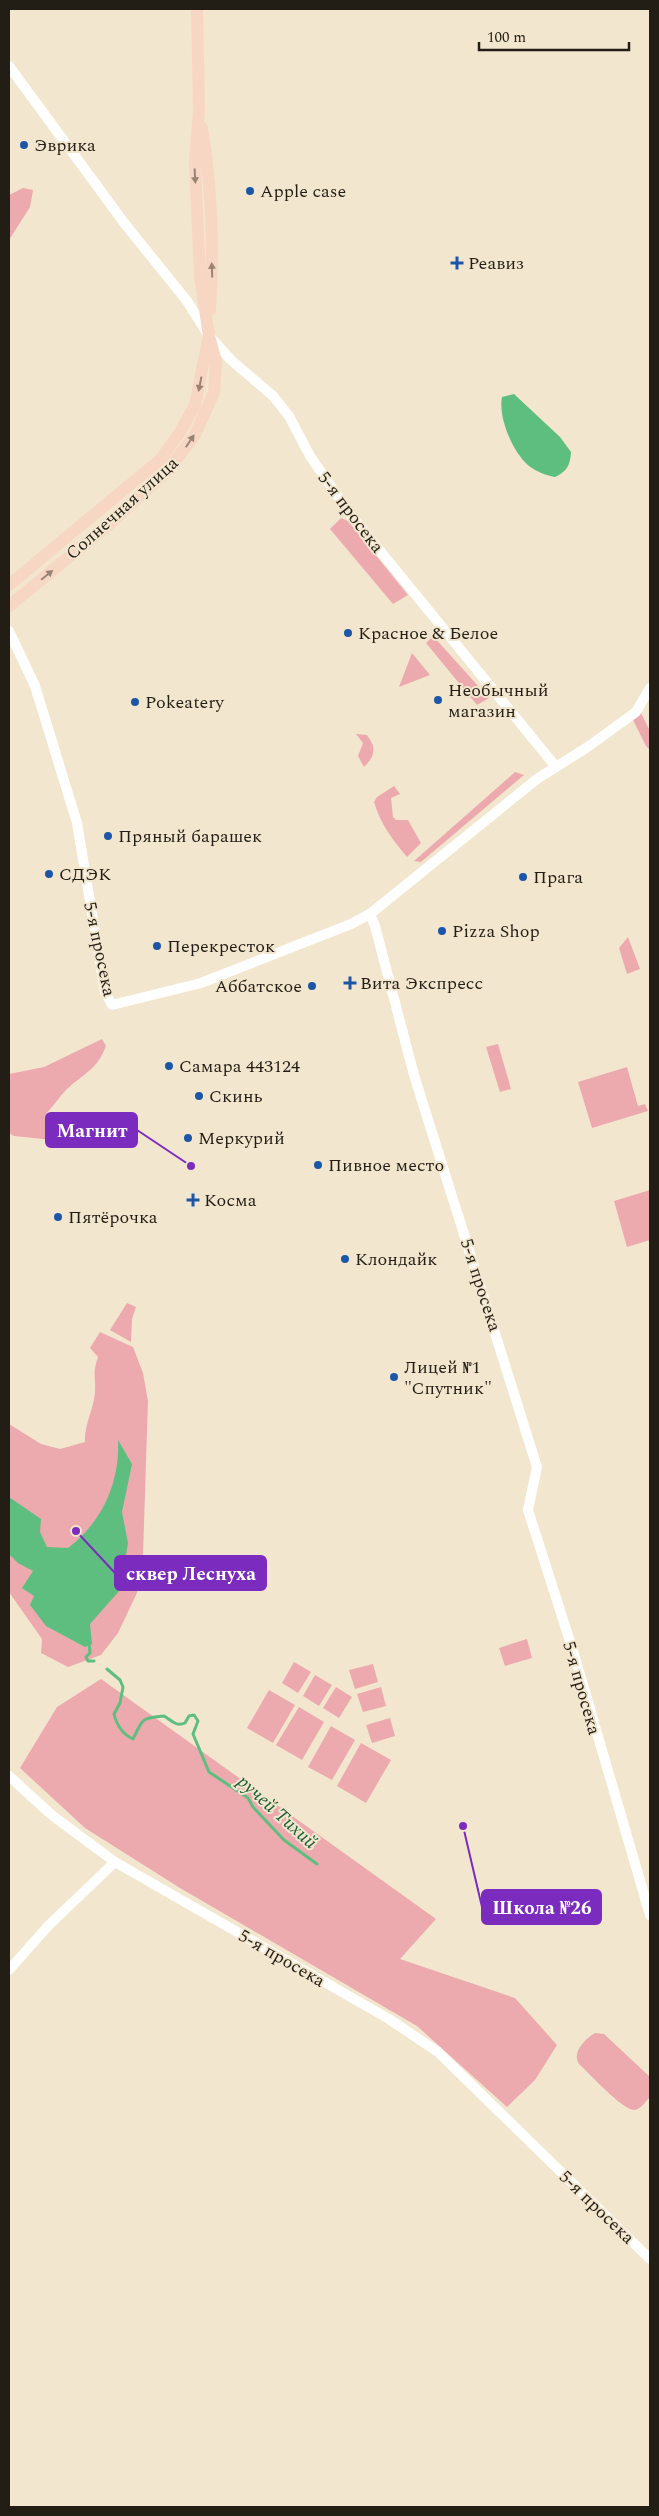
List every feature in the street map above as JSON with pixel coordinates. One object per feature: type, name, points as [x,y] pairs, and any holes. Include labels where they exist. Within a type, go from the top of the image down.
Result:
[{"type":"main road","points":[[197,9],[199,110],[208,162],[212,277],[209,336]]},
{"type":"main road","name":"Солнечная улица","points":[[9,585],[161,459],[180,432],[195,405],[209,336]]},
{"type":"main road","name":"Солнечная улица","points":[[9,606],[124,511],[182,454],[195,435],[214,392],[216,361],[209,336]]},
{"type":"street","name":"5-я просека","points":[[9,66],[125,224],[187,301],[209,336],[231,360],[274,396],[289,416],[310,456],[350,514],[556,767],[538,779],[370,914],[352,924],[200,982],[112,1006],[106,992],[77,824],[36,686],[9,631]]},
{"type":"street","points":[[556,767],[636,712],[650,688]]},
{"type":"street","name":"5-я просека","points":[[370,914],[375,926],[414,1075],[537,1467],[528,1510],[574,1654],[650,1915]]},
{"type":"street","name":"5-я просека","points":[[9,1776],[53,1816],[115,1862],[389,2019],[438,2052],[650,2259]]},
{"type":"street","points":[[9,1970],[49,1925],[115,1862]]},
{"type":"shaded area","points":[[23,188],[33,190],[30,207],[9,240],[9,195]]},
{"type":"shaded area","points":[[514,394],[560,437],[571,452],[567,468],[555,477],[541,473],[529,466],[517,453],[512,444],[502,415],[501,405],[502,397]]},
{"type":"shaded area","points":[[341,518],[348,521],[408,595],[393,604],[330,529]]},
{"type":"shaded area","points":[[433,636],[489,698],[477,705],[426,643]]},
{"type":"shaded area","points":[[412,653],[430,675],[399,687]]},
{"type":"shaded area","points":[[641,713],[650,731],[650,750],[646,746],[633,720]]},
{"type":"shaded area","points":[[356,734],[367,735],[373,748],[371,759],[364,767],[358,756],[363,743]]},
{"type":"shaded area","points":[[515,772],[524,775],[421,862],[414,861]]},
{"type":"shaded area","points":[[394,786],[400,794],[391,798],[393,817],[396,820],[408,820],[421,843],[407,857],[380,818],[374,802],[377,797]]},
{"type":"shaded area","points":[[628,937],[640,969],[627,974],[619,948]]},
{"type":"shaded area","points":[[102,1039],[106,1046],[98,1061],[67,1089],[47,1113],[52,1140],[14,1136],[9,1133],[9,1074],[44,1067]]},
{"type":"shaded area","points":[[498,1044],[511,1089],[500,1092],[486,1047]]},
{"type":"shaded area","points":[[627,1067],[638,1106],[645,1104],[648,1111],[592,1128],[578,1082]]},
{"type":"shaded area","points":[[650,1190],[650,1240],[627,1247],[614,1201]]},
{"type":"shaded area","points":[[127,1303],[136,1307],[132,1319],[131,1342],[110,1330]]},
{"type":"shaded area","points":[[100,1332],[133,1347],[143,1373],[148,1401],[143,1555],[137,1593],[118,1633],[101,1655],[68,1667],[41,1653],[42,1639],[9,1592],[9,1424],[41,1444],[60,1449],[85,1442],[86,1429],[94,1398],[95,1372],[98,1357],[90,1348]]},
{"type":"shaded area","points":[[118,1440],[132,1464],[122,1512],[128,1543],[120,1590],[90,1624],[92,1644],[85,1647],[46,1626],[30,1605],[34,1596],[22,1588],[33,1571],[18,1563],[9,1554],[9,1497],[41,1519],[40,1532],[47,1547],[68,1548],[90,1526],[106,1500],[116,1471]]},
{"type":"shaded area","points":[[527,1639],[532,1658],[505,1666],[499,1648]]},
{"type":"shaded area","points":[[294,1662],[311,1672],[298,1693],[282,1683]]},
{"type":"shaded area","points":[[373,1664],[378,1682],[355,1689],[349,1670]]},
{"type":"shaded area","points":[[315,1675],[332,1685],[319,1706],[303,1696]]},
{"type":"shaded area","points":[[101,1679],[436,1919],[400,1959],[515,1998],[557,2045],[535,2080],[507,2107],[417,2026],[180,1888],[85,1828],[20,1768],[57,1707]]},
{"type":"shaded area","points":[[336,1687],[352,1697],[339,1718],[323,1708]]},
{"type":"shaded area","points":[[381,1687],[386,1706],[363,1712],[357,1694]]},
{"type":"shaded area","points":[[269,1690],[295,1705],[273,1743],[247,1728]]},
{"type":"shaded area","points":[[299,1707],[324,1722],[302,1760],[276,1745]]},
{"type":"shaded area","points":[[390,1718],[395,1736],[372,1743],[366,1725]]},
{"type":"shaded area","points":[[331,1726],[355,1740],[332,1780],[308,1767]]},
{"type":"shaded area","points":[[361,1743],[391,1760],[366,1803],[337,1786]]},
{"type":"shaded area","points":[[595,2033],[604,2034],[650,2077],[650,2097],[641,2107],[635,2110],[630,2109],[606,2091],[579,2064],[577,2055],[580,2047]]},
{"type":"waterway","name":"ручей Тихий","points":[[89,1643],[90,1653],[86,1657],[88,1661],[94,1661]]},
{"type":"waterway","name":"ручей Тихий","points":[[107,1669],[120,1680],[123,1687],[120,1703],[114,1714],[118,1726],[123,1732],[133,1739],[146,1719],[164,1716],[182,1724],[185,1723],[189,1716],[194,1715],[198,1721],[193,1734],[209,1772],[248,1798],[253,1807],[284,1840],[317,1864]]},
{"type":"place","name":"Эврика","points":[[24,145]]},
{"type":"place","name":"Apple case","points":[[250,191]]},
{"type":"place","name":"Реавиз","points":[[457,263]]},
{"type":"place","name":"Красное & Белое","points":[[348,633]]},
{"type":"place","name":"Необычный магазин","points":[[438,700]]},
{"type":"place","name":"Pokeatery","points":[[135,702]]},
{"type":"place","name":"Пряный барашек","points":[[108,836]]},
{"type":"place","name":"СДЭК","points":[[49,874]]},
{"type":"place","name":"Прага","points":[[523,877]]},
{"type":"place","name":"Pizza Shop","points":[[442,931]]},
{"type":"place","name":"Перекресток","points":[[157,946]]},
{"type":"place","name":"Вита Экспресс","points":[[350,983]]},
{"type":"place","name":"Аббатское","points":[[312,986]]},
{"type":"place","name":"Самара 443124","points":[[169,1066]]},
{"type":"place","name":"Скинь","points":[[199,1096]]},
{"type":"place","name":"Меркурий","points":[[188,1138]]},
{"type":"place","name":"Пивное место","points":[[318,1165]]},
{"type":"place","name":"Магнит","points":[[191,1166]]},
{"type":"place","name":"Косма","points":[[193,1200]]},
{"type":"place","name":"Пятёрочка","points":[[58,1217]]},
{"type":"place","name":"Клондайк","points":[[345,1259]]},
{"type":"place","name":"Лицей №1 \"Спутник\"","points":[[394,1377]]},
{"type":"place","name":"сквер Леснуха","points":[[76,1531]]},
{"type":"place","name":"Школа №26","points":[[463,1826]]}]
